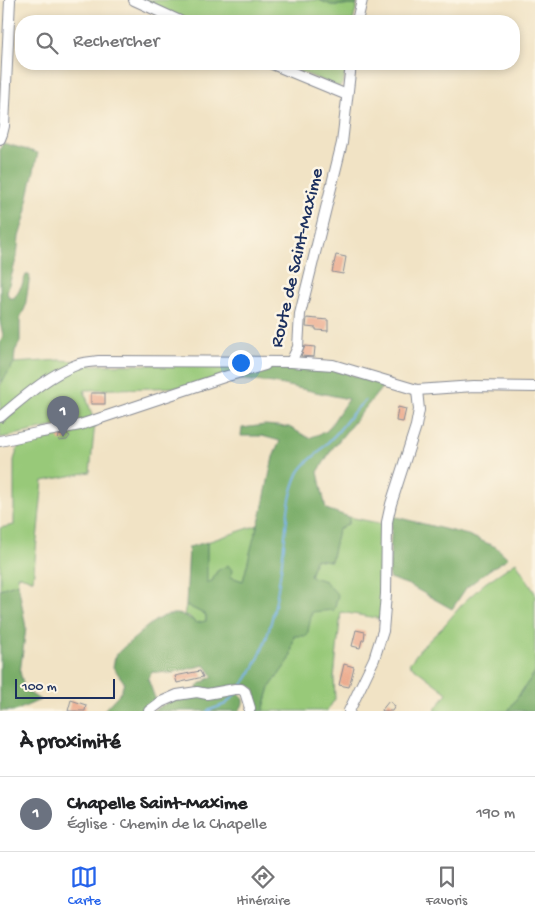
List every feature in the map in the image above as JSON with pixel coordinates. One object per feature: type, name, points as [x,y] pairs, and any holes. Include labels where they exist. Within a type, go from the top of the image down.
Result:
[{"type":"street","points":[[0,139],[4,126],[5,13],[10,0]]},
{"type":"street","points":[[134,0],[167,15]]},
{"type":"street","points":[[358,15],[362,0]]},
{"type":"street","points":[[287,70],[348,95]]},
{"type":"street","name":"Route de Saint-Maxime","points":[[0,417],[52,377],[87,362],[291,362],[298,348],[300,314],[342,142],[350,70]]},
{"type":"street","points":[[0,441],[37,432],[80,425],[224,377],[276,362]]},
{"type":"street","points":[[291,362],[333,365],[416,390],[474,386],[535,387]]},
{"type":"street","points":[[349,711],[374,659],[383,631],[386,594],[387,522],[416,426],[419,410],[416,390]]},
{"type":"street","points":[[149,711],[176,695],[197,692],[207,694],[238,689],[245,692],[247,709]]},
{"type":"green space","points":[[142,0],[319,0],[331,5],[357,5],[354,15],[174,15]]},
{"type":"green space","points":[[319,0],[358,0],[357,5],[331,5]]},
{"type":"green space","points":[[296,70],[345,70],[344,80],[339,87]]},
{"type":"green space","points":[[3,143],[38,153],[27,201],[27,210],[19,237],[17,256],[7,292],[9,298],[14,298],[26,275],[30,275],[25,308],[20,318],[20,342],[15,351],[14,363],[0,385],[0,344],[3,335],[0,322],[0,149]]},
{"type":"green space","points":[[60,360],[77,361],[0,415],[0,385],[14,363]]},
{"type":"green space","points":[[263,364],[184,387],[84,390],[93,418],[0,438],[0,423],[3,420],[57,376],[85,365]]},
{"type":"green space","points":[[271,366],[330,368],[384,385],[332,449],[318,472],[326,509],[349,517],[349,523],[338,530],[331,561],[315,559],[310,576],[325,581],[338,595],[334,610],[312,612],[307,636],[294,636],[290,659],[270,687],[263,711],[254,711],[255,691],[246,685],[214,690],[198,690],[197,686],[213,676],[205,665],[172,673],[152,672],[148,679],[156,701],[142,711],[103,711],[121,692],[124,682],[113,667],[116,656],[149,625],[164,616],[172,614],[188,617],[196,623],[206,621],[206,615],[186,605],[189,547],[207,542],[207,583],[212,581],[217,571],[228,565],[232,570],[231,577],[243,581],[261,515],[273,457],[280,441],[262,436],[241,436],[242,428],[265,425],[289,427],[309,438],[327,431],[348,399],[274,383],[235,379],[237,376]]},
{"type":"green space","points":[[95,423],[90,472],[43,481],[33,580],[17,575],[18,583],[0,589],[0,528],[14,525],[14,460],[21,438]]},
{"type":"green space","points":[[392,516],[468,535],[496,547],[508,558],[466,588],[452,609],[409,585],[389,578]]},
{"type":"green space","points":[[349,517],[383,524],[382,619],[341,612],[334,678],[335,699],[327,711],[263,711],[270,687],[290,659],[294,636],[312,612],[325,581],[310,577],[315,559],[331,561],[338,530],[349,523]]},
{"type":"green space","points":[[258,525],[243,581],[217,571],[212,581],[206,583],[207,542]]},
{"type":"green space","points":[[516,562],[535,593],[535,672],[508,711],[434,711],[447,693],[409,664],[421,648],[442,628],[465,601],[485,583]]},
{"type":"green space","points":[[18,583],[26,628],[20,672],[25,690],[40,700],[15,711],[0,711],[0,589]]},
{"type":"green space","points":[[186,605],[206,615],[206,621],[196,623],[189,616],[184,615]]},
{"type":"green space","points":[[535,672],[535,711],[508,711]]},
{"type":"green space","points":[[239,693],[243,702],[242,707],[238,711],[152,711],[178,697]]},
{"type":"building","points":[[336,255],[346,257],[343,274],[332,272]]},
{"type":"building","points":[[307,318],[328,320],[328,331],[306,327]]},
{"type":"building","points":[[305,346],[315,347],[314,357],[301,356]]},
{"type":"building","points":[[91,393],[105,393],[105,404],[91,404]]},
{"type":"building","points":[[398,407],[406,409],[403,422],[396,421]]},
{"type":"building","points":[[67,434],[70,436],[67,440],[59,441],[58,436]]},
{"type":"building","points":[[356,630],[365,632],[360,648],[352,646]]},
{"type":"building","points":[[344,664],[354,667],[349,687],[339,685]]},
{"type":"building","points":[[200,671],[203,677],[177,683],[175,676]]},
{"type":"building","points":[[71,700],[86,705],[85,711],[68,711]]},
{"type":"building","points":[[389,701],[395,706],[392,711],[381,711]]},
{"type":"waterway","points":[[242,685],[252,671],[267,637],[279,581],[288,508],[298,474],[365,401]]},
{"type":"waterway","points":[[207,711],[226,704],[236,693]]},
{"type":"place","name":"Chapelle Saint-Maxime","points":[[63,437]]}]
